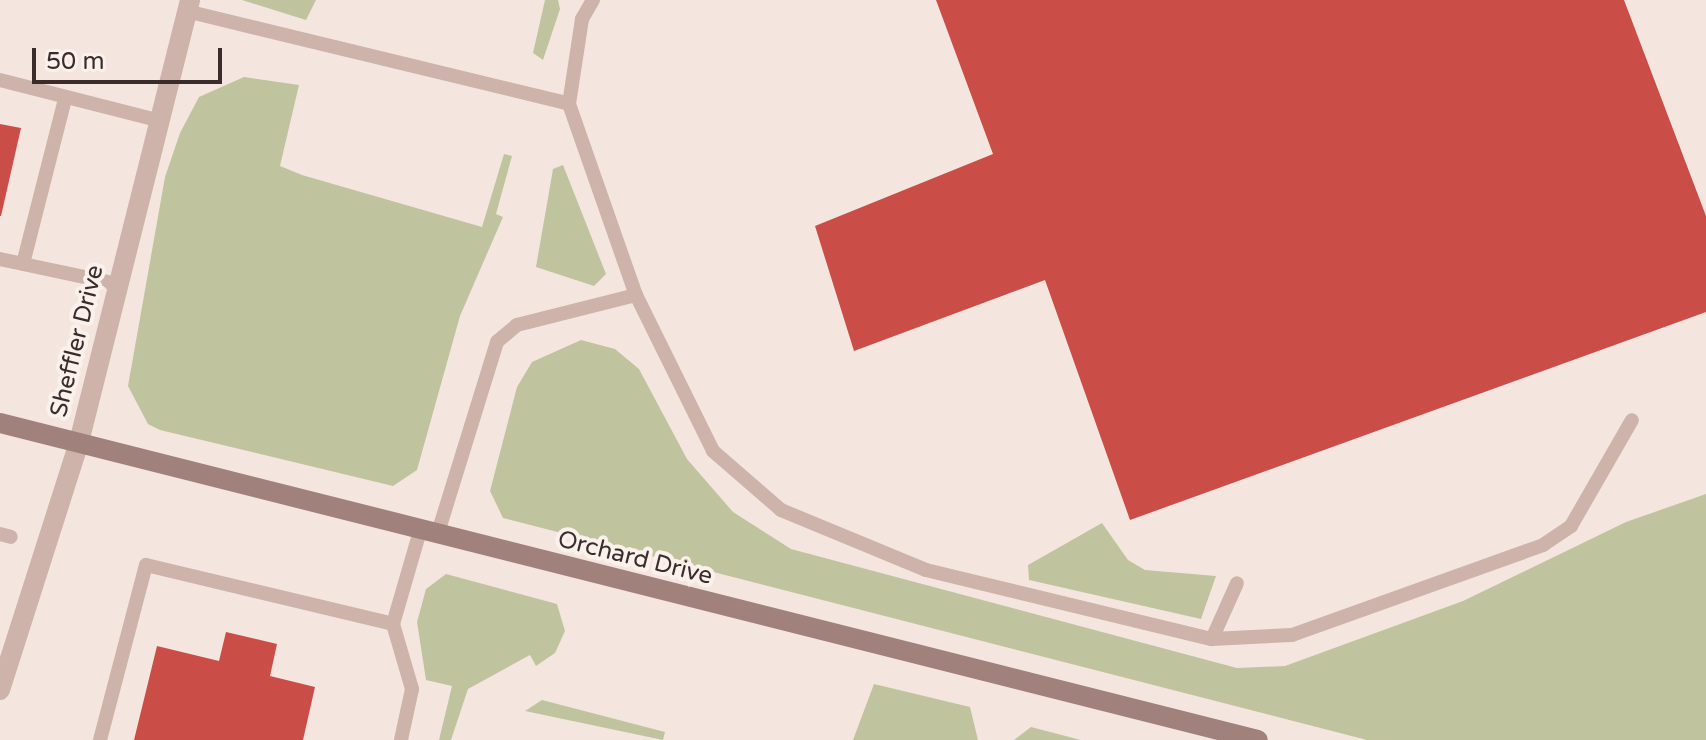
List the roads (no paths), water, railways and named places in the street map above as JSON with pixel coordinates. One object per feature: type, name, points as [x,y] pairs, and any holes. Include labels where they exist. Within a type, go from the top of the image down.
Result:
[{"type":"street","name":"Sheffler Drive","points":[[0,690],[79,442],[157,120],[188,6]]},
{"type":"street","name":"Orchard Drive","points":[[0,423],[428,534],[1258,740]]},
{"type":"lane","points":[[593,0],[582,19],[569,104],[636,295],[713,451],[781,510],[926,570],[1212,639],[1292,635],[1543,545],[1571,526],[1632,420]]},
{"type":"lane","points":[[188,6],[569,104]]},
{"type":"lane","points":[[0,80],[157,120]]},
{"type":"lane","points":[[23,264],[65,99]]},
{"type":"lane","points":[[0,259],[117,284]]},
{"type":"lane","points":[[401,740],[412,689],[393,624],[497,342],[517,325],[636,295]]},
{"type":"lane","points":[[100,740],[146,565],[393,624]]},
{"type":"lane","points":[[1212,639],[1237,583]]}]
